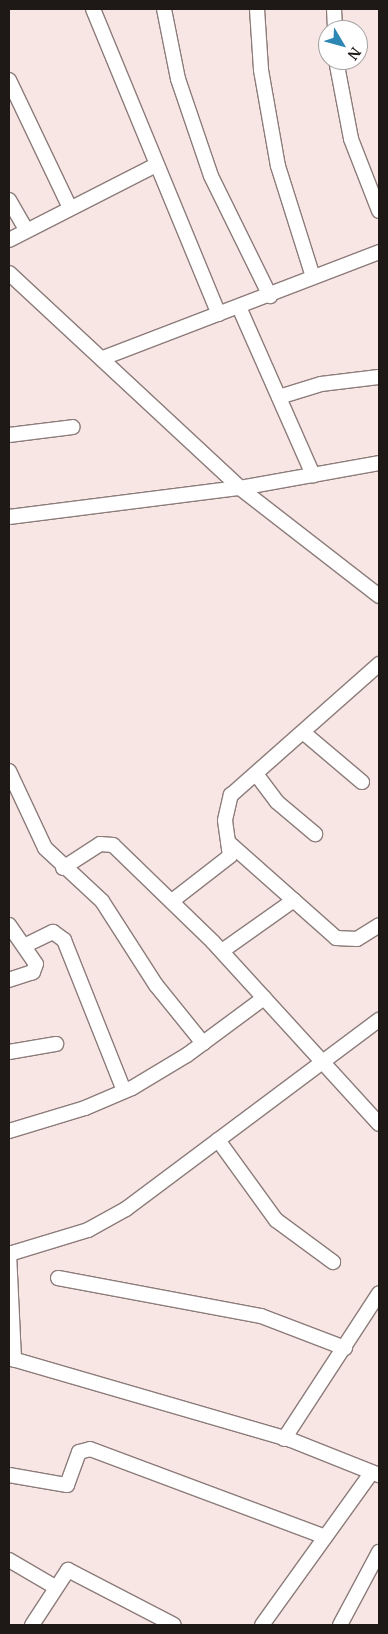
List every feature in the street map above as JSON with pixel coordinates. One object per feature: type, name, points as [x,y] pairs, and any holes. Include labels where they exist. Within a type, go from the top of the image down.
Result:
[{"type":"street","points":[[93,9],[219,314]]},
{"type":"street","points":[[164,9],[178,79],[212,176],[270,296]]},
{"type":"street","points":[[257,9],[261,70],[278,166],[313,278]]},
{"type":"street","points":[[338,70],[351,139],[379,211]]},
{"type":"street","points":[[9,80],[70,208]]},
{"type":"street","points":[[9,240],[156,165]]},
{"type":"street","points":[[9,200],[26,230]]},
{"type":"street","points":[[103,358],[270,296],[379,252]]},
{"type":"street","points":[[9,273],[103,358],[240,488],[379,596]]},
{"type":"street","points":[[240,307],[313,475]]},
{"type":"street","points":[[279,397],[321,384],[379,377]]},
{"type":"street","points":[[9,435],[73,427]]},
{"type":"street","points":[[9,517],[240,488],[379,463]]},
{"type":"street","points":[[172,901],[227,860],[228,842],[225,820],[231,795],[304,733],[379,664]]},
{"type":"street","points":[[304,733],[362,782]]},
{"type":"street","points":[[9,771],[30,824],[63,868],[102,900],[156,985],[203,1043]]},
{"type":"street","points":[[256,774],[277,802],[315,834]]},
{"type":"street","points":[[63,868],[106,842],[172,901],[222,951],[379,1124]]},
{"type":"street","points":[[228,842],[342,940],[356,939],[379,925]]},
{"type":"street","points":[[222,951],[294,900]]},
{"type":"street","points":[[9,925],[26,945],[36,968],[9,980]]},
{"type":"street","points":[[26,945],[54,932],[64,940],[124,1092]]},
{"type":"street","points":[[9,1131],[45,1122],[124,1092],[203,1043],[264,998]]},
{"type":"street","points":[[262,1625],[325,1537],[376,1473],[284,1438],[12,1359],[9,1253],[103,1222],[218,1140],[379,1020]]},
{"type":"street","points":[[9,1052],[56,1044]]},
{"type":"street","points":[[218,1140],[276,1220],[333,1262]]},
{"type":"street","points":[[58,1278],[261,1316],[345,1348]]},
{"type":"street","points":[[284,1438],[345,1348],[379,1293]]},
{"type":"street","points":[[9,1475],[67,1485],[79,1452],[90,1449],[325,1537]]},
{"type":"street","points":[[340,1625],[379,1552]]},
{"type":"street","points":[[9,1560],[55,1587]]},
{"type":"street","points":[[32,1625],[55,1587],[72,1570],[174,1625]]}]
